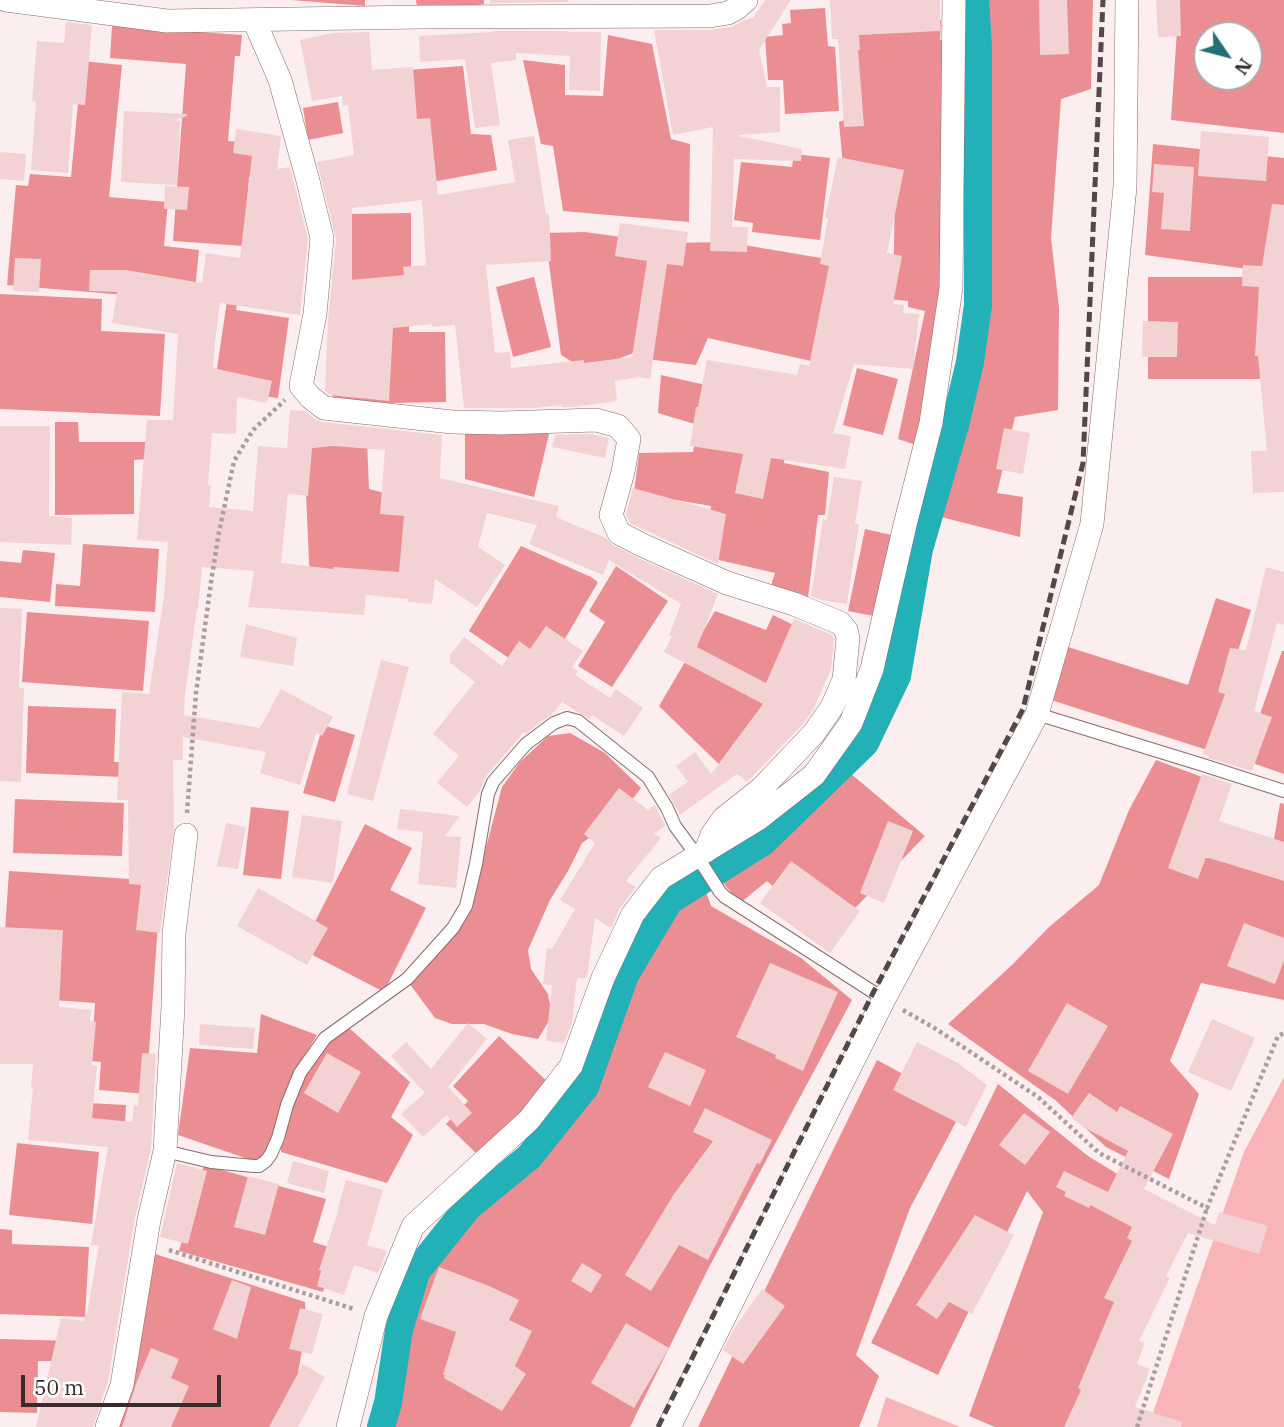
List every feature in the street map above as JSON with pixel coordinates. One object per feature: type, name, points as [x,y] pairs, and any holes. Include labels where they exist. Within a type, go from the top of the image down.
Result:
[{"type":"street","points":[[6,0],[167,21],[710,16],[737,8],[746,0]]},
{"type":"street","points":[[348,1427],[376,1316],[413,1226],[529,1119],[571,1066],[603,978],[632,914],[660,878],[702,857],[758,819],[814,775],[851,723],[872,669],[905,524],[932,423],[951,288],[954,0]]},
{"type":"street","points":[[669,1427],[884,999],[1037,714],[1092,524],[1125,187],[1127,0]]},
{"type":"street","points":[[254,20],[280,80],[322,238],[315,314],[300,386],[310,397],[324,408],[452,422],[596,420],[618,426],[629,439],[611,515],[619,533],[727,583],[794,604],[840,623],[846,630],[848,639],[844,680],[832,707],[814,733],[762,788],[723,819],[702,857]]},
{"type":"street","points":[[107,1427],[122,1385],[145,1242],[164,1151],[173,1007],[174,933],[186,835]]},
{"type":"lane","points":[[1037,714],[1284,791]]},
{"type":"lane","points":[[164,1151],[211,1162],[259,1166],[266,1161],[278,1139],[287,1104],[300,1073],[325,1038],[407,979],[453,928],[466,906],[477,864],[488,794],[493,782],[526,744],[554,723],[567,718],[578,721],[648,777],[675,826],[702,857],[712,880],[725,897],[884,999]]},
{"type":"path","points":[[186,835],[196,693],[219,532],[234,461],[253,430],[300,386]]},
{"type":"path","points":[[884,999],[936,1029],[1038,1097],[1099,1153],[1207,1208]]},
{"type":"path","points":[[1137,1427],[1207,1208],[1278,1036],[1284,1033]]},
{"type":"path","points":[[145,1242],[376,1316]]},
{"type":"shaded area","points":[[291,0],[365,0],[365,6]]},
{"type":"shaded area","points":[[416,0],[484,0],[484,4],[418,14]]},
{"type":"shaded area","points":[[984,0],[1093,0],[1091,89],[1061,99],[1051,238],[1059,308],[1058,410],[1015,417],[997,493],[1023,497],[1020,537],[937,516],[979,366],[985,306],[987,43]]},
{"type":"shaded area","points":[[1179,0],[1284,0],[1284,133],[1171,120]]},
{"type":"shaded area","points":[[825,8],[828,46],[835,47],[839,111],[785,114],[783,80],[768,80],[765,37],[783,35],[782,24],[791,23],[790,10]]},
{"type":"shaded area","points":[[851,10],[941,20],[940,40],[949,42],[946,306],[922,447],[898,439],[925,311],[908,307],[908,301],[889,299],[894,250],[895,175],[843,166],[839,122],[857,115]]},
{"type":"shaded area","points":[[112,26],[242,35],[240,56],[235,56],[228,141],[277,145],[275,178],[249,177],[244,246],[173,241],[186,64],[110,58]]},
{"type":"shaded area","points":[[608,35],[652,44],[671,139],[690,144],[689,222],[563,211],[553,146],[541,144],[523,60],[565,65],[565,95],[603,96]]},
{"type":"shaded area","points":[[82,61],[122,65],[109,197],[168,202],[164,246],[199,250],[194,301],[7,285],[16,185],[28,186],[30,174],[71,177]]},
{"type":"shaded area","points":[[463,66],[471,134],[491,135],[497,170],[427,183],[407,70]]},
{"type":"shaded area","points":[[338,102],[343,133],[308,140],[303,108]]},
{"type":"shaded area","points":[[1153,144],[1284,158],[1284,274],[1145,255]]},
{"type":"shaded area","points":[[794,154],[830,158],[820,240],[752,232],[753,223],[734,220],[741,162],[792,167]]},
{"type":"shaded area","points":[[411,213],[411,279],[348,280],[347,214]]},
{"type":"shaded area","points":[[585,232],[664,243],[726,242],[827,259],[839,302],[811,361],[708,338],[696,365],[646,359],[636,352],[587,371],[561,355],[543,233]]},
{"type":"shaded area","points":[[534,277],[551,347],[513,357],[496,287]]},
{"type":"shaded area","points":[[1148,277],[1262,277],[1262,379],[1148,379]]},
{"type":"shaded area","points":[[229,287],[239,289],[236,310],[289,318],[278,398],[214,389]]},
{"type":"shaded area","points":[[0,294],[102,299],[101,331],[165,334],[160,416],[0,409]]},
{"type":"shaded area","points":[[369,314],[409,314],[409,332],[445,332],[446,402],[333,404],[332,375]]},
{"type":"shaded area","points":[[857,368],[898,379],[883,435],[843,425]]},
{"type":"shaded area","points":[[661,375],[728,390],[789,417],[784,463],[829,472],[825,515],[818,515],[808,598],[769,592],[775,573],[706,557],[711,506],[634,493],[639,453],[693,452],[698,425],[658,413]]},
{"type":"shaded area","points":[[55,422],[78,422],[79,442],[148,442],[148,459],[134,460],[134,514],[55,515]]},
{"type":"shaded area","points":[[465,428],[538,430],[549,434],[534,497],[465,479]]},
{"type":"shaded area","points":[[367,440],[369,489],[416,501],[410,585],[310,583],[304,449]]},
{"type":"shaded area","points":[[865,529],[896,536],[879,617],[848,611]]},
{"type":"shaded area","points":[[83,544],[159,549],[155,612],[55,606],[56,584],[80,586]]},
{"type":"shaded area","points":[[521,546],[598,582],[541,680],[469,631]]},
{"type":"shaded area","points":[[23,550],[55,553],[50,602],[0,597],[0,561],[21,563]]},
{"type":"shaded area","points":[[616,566],[668,601],[612,687],[578,666],[605,622],[589,611]]},
{"type":"shaded area","points":[[1216,598],[1251,610],[1227,685],[1229,757],[1048,699],[1065,646],[1188,685]]},
{"type":"shaded area","points":[[715,611],[766,630],[773,615],[812,634],[729,774],[659,706]]},
{"type":"shaded area","points":[[27,612],[149,621],[143,691],[22,682]]},
{"type":"shaded area","points":[[1284,651],[1284,774],[1244,760]]},
{"type":"shaded area","points":[[28,706],[116,709],[114,762],[168,764],[123,777],[26,773]]},
{"type":"shaded area","points":[[323,725],[355,735],[335,802],[303,793]]},
{"type":"shaded area","points":[[570,733],[605,753],[641,788],[602,829],[582,843],[550,900],[528,950],[531,969],[548,994],[552,1016],[538,1039],[512,1034],[484,1024],[452,1024],[435,1018],[409,983],[453,937],[480,870],[502,787],[520,762],[548,736]]},
{"type":"shaded area","points":[[1156,760],[1210,780],[1197,857],[1270,864],[1280,803],[1284,804],[1284,1000],[1201,983],[1170,1061],[1199,1094],[1169,1179],[1106,1147],[1055,1100],[948,1024],[1048,928],[1099,885],[1129,810]]},
{"type":"shaded area","points":[[850,773],[925,836],[828,936],[767,881],[740,903],[719,878],[768,846]]},
{"type":"shaded area","points":[[15,799],[124,803],[122,856],[13,853]]},
{"type":"shaded area","points":[[251,807],[289,811],[281,879],[243,875]]},
{"type":"shaded area","points":[[365,824],[412,848],[390,890],[426,908],[384,992],[301,949]]},
{"type":"shaded area","points":[[9,871],[161,881],[146,1094],[99,1090],[101,1062],[91,1061],[95,1003],[53,1000],[5,931]]},
{"type":"shaded area","points":[[705,889],[711,906],[801,958],[852,1000],[707,1271],[630,1427],[390,1427],[409,1329],[424,1273],[474,1214],[535,1160],[592,1088],[630,980],[673,908]]},
{"type":"shaded area","points":[[261,1014],[317,1035],[295,1072],[263,1160],[248,1159],[178,1135],[190,1048],[257,1053]]},
{"type":"shaded area","points":[[348,1027],[410,1082],[391,1117],[413,1135],[387,1183],[281,1152],[281,1137],[304,1075],[328,1041]]},
{"type":"shaded area","points":[[499,1036],[551,1085],[481,1158],[446,1124],[468,1101],[453,1086]]},
{"type":"shaded area","points":[[877,1060],[964,1107],[910,1208],[856,1355],[879,1376],[859,1427],[698,1427]]},
{"type":"shaded area","points":[[1284,1077],[1284,1427],[1148,1427],[1244,1152]]},
{"type":"shaded area","points":[[998,1084],[1088,1156],[1186,1216],[1088,1427],[995,1427],[969,1416],[1043,1212],[1027,1191],[938,1375],[871,1343]]},
{"type":"shaded area","points":[[89,1103],[126,1105],[124,1145],[87,1144]]},
{"type":"shaded area","points":[[17,1143],[99,1152],[92,1224],[9,1215]]},
{"type":"shaded area","points":[[204,1165],[326,1199],[313,1242],[335,1249],[323,1292],[179,1251]]},
{"type":"shaded area","points":[[0,1229],[12,1230],[12,1244],[89,1247],[85,1317],[0,1314]]},
{"type":"shaded area","points":[[149,1252],[305,1302],[306,1327],[296,1385],[275,1427],[116,1427]]},
{"type":"shaded area","points":[[0,1339],[73,1341],[73,1361],[38,1361],[37,1413],[0,1412]]},
{"type":"shaded area","points":[[886,1397],[960,1427],[877,1427]]},
{"type":"building","points":[[490,0],[568,0],[568,2],[490,3]]},
{"type":"building","points":[[765,0],[791,0],[759,50],[767,87],[780,87],[780,132],[739,136],[802,149],[801,161],[734,159],[732,227],[748,227],[747,252],[710,251],[713,127],[673,135],[654,30],[710,30],[731,27],[753,18]]},
{"type":"building","points":[[830,0],[940,0],[940,31],[859,35],[864,126],[844,127],[838,39],[832,39]]},
{"type":"building","points":[[1039,0],[1067,0],[1069,54],[1040,55]]},
{"type":"building","points":[[1156,0],[1180,0],[1181,36],[1158,37]]},
{"type":"building","points":[[66,22],[92,25],[85,105],[73,104],[68,173],[31,170],[36,102],[32,101],[37,41],[64,43]]},
{"type":"building","points":[[493,31],[601,32],[600,91],[569,90],[570,56],[516,53],[516,60],[491,63],[500,125],[475,128],[465,59],[420,62],[419,36]]},
{"type":"building","points":[[369,32],[372,70],[413,67],[417,119],[430,118],[438,195],[515,182],[508,140],[534,136],[546,214],[549,214],[551,261],[486,265],[495,353],[510,352],[511,368],[632,357],[647,261],[615,256],[620,223],[688,232],[683,266],[667,264],[650,379],[640,377],[615,381],[617,401],[572,407],[464,408],[455,325],[432,327],[432,324],[393,328],[389,401],[330,395],[325,391],[328,320],[336,239],[317,162],[354,155],[348,105],[343,106],[342,96],[312,101],[300,40],[333,33]],"holes":[[[422,200],[426,265],[403,267],[404,275],[352,280],[352,208]]]},
{"type":"building","points":[[124,111],[187,114],[175,120],[180,121],[177,185],[121,182]]},
{"type":"building","points":[[236,129],[281,136],[277,169],[290,167],[308,239],[300,315],[220,303],[213,368],[272,381],[267,403],[237,397],[236,434],[212,433],[209,507],[253,511],[258,446],[287,448],[290,410],[305,411],[322,422],[442,435],[440,478],[559,506],[556,517],[606,538],[613,545],[636,557],[718,594],[697,647],[766,683],[794,619],[832,635],[834,639],[831,669],[813,710],[747,782],[737,774],[680,815],[669,795],[688,782],[676,766],[695,752],[711,774],[763,704],[664,652],[672,636],[669,635],[681,604],[609,560],[603,575],[529,544],[537,525],[487,513],[478,547],[505,565],[477,607],[435,579],[432,604],[366,595],[364,615],[248,607],[254,571],[202,567],[184,715],[260,728],[281,689],[333,717],[322,736],[316,733],[300,785],[260,773],[266,752],[183,737],[183,760],[173,760],[174,829],[160,933],[136,930],[141,885],[129,884],[128,800],[117,800],[122,692],[149,694],[164,596],[168,542],[137,540],[147,420],[173,420],[178,334],[112,323],[117,292],[89,291],[90,270],[126,270],[202,283],[206,253],[240,258],[252,156],[233,153]],"holes":[[[333,446],[385,450],[380,514],[404,516],[399,572],[281,563],[288,494],[308,496],[312,448]]]},
{"type":"building","points":[[1201,131],[1269,137],[1266,181],[1198,176]]},
{"type":"building","points":[[0,152],[26,154],[24,181],[0,179]]},
{"type":"building","points":[[838,157],[904,170],[887,253],[902,256],[893,304],[904,305],[903,313],[919,314],[913,369],[854,364],[833,433],[851,436],[845,469],[771,458],[763,499],[735,493],[743,454],[690,446],[707,360],[797,375],[800,364],[809,366],[829,266],[820,264],[828,218],[825,218]]},
{"type":"building","points":[[1154,164],[1194,167],[1190,231],[1161,229],[1164,193],[1152,192]]},
{"type":"building","points":[[165,186],[189,187],[187,210],[164,209]]},
{"type":"building","points":[[1272,204],[1284,205],[1284,492],[1253,493],[1251,451],[1267,451],[1258,356],[1255,356],[1259,287],[1242,286],[1243,265],[1262,266]]},
{"type":"building","points":[[15,258],[41,259],[39,292],[13,291]]},
{"type":"building","points":[[1143,321],[1178,322],[1177,357],[1142,357]]},
{"type":"building","points":[[0,426],[50,426],[49,516],[72,518],[71,545],[0,542]]},
{"type":"building","points":[[1004,428],[1030,433],[1023,474],[996,469]]},
{"type":"building","points":[[591,434],[609,438],[605,458],[552,447],[555,435]]},
{"type":"building","points":[[834,477],[862,481],[855,524],[859,524],[847,604],[811,596],[823,519],[827,520]]},
{"type":"building","points":[[633,488],[726,514],[718,564],[630,523],[626,514]]},
{"type":"building","points":[[1266,567],[1284,572],[1284,625],[1277,623],[1254,711],[1272,717],[1252,771],[1208,758],[1209,756],[1203,754],[1225,694],[1218,692],[1230,648],[1246,650]]},
{"type":"building","points":[[0,608],[22,609],[19,688],[24,688],[21,782],[0,781]]},
{"type":"building","points":[[246,624],[297,638],[293,666],[240,657]]},
{"type":"building","points":[[546,626],[583,651],[572,667],[578,671],[575,675],[610,698],[616,689],[643,708],[624,736],[592,715],[589,719],[562,702],[552,714],[525,734],[524,732],[486,776],[480,791],[467,807],[437,783],[459,756],[433,734],[475,682],[450,663],[450,655],[464,637],[502,666],[519,641],[530,649]]},
{"type":"building","points":[[381,660],[409,667],[373,801],[347,794]]},
{"type":"building","points":[[1202,774],[1232,784],[1219,821],[1284,842],[1284,881],[1206,857],[1198,879],[1168,868]]},
{"type":"building","points":[[619,788],[648,810],[655,805],[665,826],[654,834],[661,838],[626,881],[636,887],[620,908],[611,928],[595,918],[587,978],[577,978],[572,1023],[564,1043],[546,1041],[552,985],[543,984],[547,948],[552,949],[575,909],[560,900],[595,843],[584,834]]},
{"type":"building","points":[[400,809],[460,816],[445,836],[461,837],[456,888],[418,884],[423,832],[397,829]]},
{"type":"building","points":[[302,815],[342,821],[333,883],[292,877]]},
{"type":"building","points":[[888,821],[913,831],[884,903],[860,893]]},
{"type":"building","points":[[226,823],[246,827],[238,869],[217,866]]},
{"type":"building","points":[[791,861],[860,911],[830,953],[760,903]]},
{"type":"building","points":[[258,888],[328,928],[307,965],[237,926]]},
{"type":"building","points":[[1244,923],[1284,938],[1284,961],[1275,984],[1227,966]]},
{"type":"building","points":[[0,927],[63,930],[59,1007],[91,1010],[90,1021],[96,1022],[92,1065],[97,1066],[92,1118],[132,1122],[134,1105],[138,1106],[142,1053],[156,1054],[151,1149],[135,1218],[108,1381],[93,1427],[36,1427],[61,1318],[84,1321],[87,1314],[99,1245],[91,1245],[108,1147],[28,1140],[33,1064],[0,1064]]},
{"type":"building","points":[[770,963],[838,992],[803,1071],[736,1037]]},
{"type":"building","points":[[1067,1003],[1108,1026],[1068,1094],[1028,1071]]},
{"type":"building","points":[[1212,1019],[1255,1038],[1231,1091],[1188,1072]]},
{"type":"building","points":[[468,1023],[487,1039],[448,1087],[472,1113],[457,1127],[447,1115],[423,1137],[401,1114],[425,1093],[391,1056],[406,1042],[431,1069]]},
{"type":"building","points":[[200,1024],[255,1028],[253,1049],[199,1045]]},
{"type":"building","points":[[917,1042],[958,1063],[987,1085],[966,1127],[893,1090]]},
{"type":"building","points":[[665,1052],[706,1070],[690,1106],[648,1087]]},
{"type":"building","points":[[327,1053],[361,1072],[338,1113],[304,1093]]},
{"type":"building","points":[[1089,1093],[1117,1112],[1120,1106],[1173,1134],[1144,1189],[1215,1225],[1219,1212],[1268,1226],[1259,1254],[1188,1233],[1166,1276],[1170,1278],[1139,1341],[1145,1343],[1137,1364],[1150,1369],[1135,1407],[1182,1422],[1181,1427],[1064,1427],[1114,1302],[1104,1298],[1132,1241],[1127,1238],[1132,1227],[1090,1205],[1089,1208],[1064,1196],[1066,1192],[1056,1187],[1064,1171],[1108,1192],[1128,1151],[1071,1118]]},
{"type":"building","points":[[705,1108],[772,1140],[760,1164],[757,1163],[708,1260],[679,1245],[651,1291],[625,1275],[674,1194],[713,1141],[693,1132]]},
{"type":"building","points":[[1024,1113],[1050,1132],[1025,1165],[999,1145]]},
{"type":"building","points":[[293,1161],[329,1171],[324,1193],[287,1183]]},
{"type":"building","points":[[177,1163],[207,1171],[188,1244],[160,1237]]},
{"type":"building","points":[[248,1176],[279,1184],[265,1235],[234,1227]]},
{"type":"building","points":[[346,1180],[383,1190],[367,1245],[387,1251],[378,1273],[354,1265],[344,1295],[317,1286],[321,1271],[319,1270]]},
{"type":"building","points":[[975,1215],[1014,1235],[972,1314],[949,1302],[937,1319],[916,1305]]},
{"type":"building","points":[[582,1263],[602,1275],[591,1293],[571,1281]]},
{"type":"building","points":[[439,1267],[519,1300],[509,1320],[532,1331],[515,1366],[526,1374],[502,1411],[444,1378],[456,1332],[420,1319]]},
{"type":"building","points":[[232,1280],[251,1287],[237,1339],[213,1329]]},
{"type":"building","points":[[762,1289],[785,1306],[743,1364],[723,1350],[735,1327]]},
{"type":"building","points":[[300,1308],[323,1314],[312,1354],[289,1349]]},
{"type":"building","points":[[626,1323],[669,1348],[634,1408],[591,1383]]},
{"type":"building","points":[[151,1348],[179,1359],[171,1378],[189,1386],[171,1427],[122,1427],[137,1381]]},
{"type":"building","points":[[303,1364],[325,1377],[298,1427],[269,1427]]},
{"type":"waterway","points":[[381,1427],[388,1403],[399,1330],[416,1272],[468,1207],[529,1157],[585,1087],[625,975],[669,901],[763,842],[865,743],[897,676],[919,549],[955,425],[970,362],[978,305],[978,46],[975,0]]},
{"type":"railway","points":[[658,1427],[873,993],[1023,709],[1083,463],[1103,0]]}]
